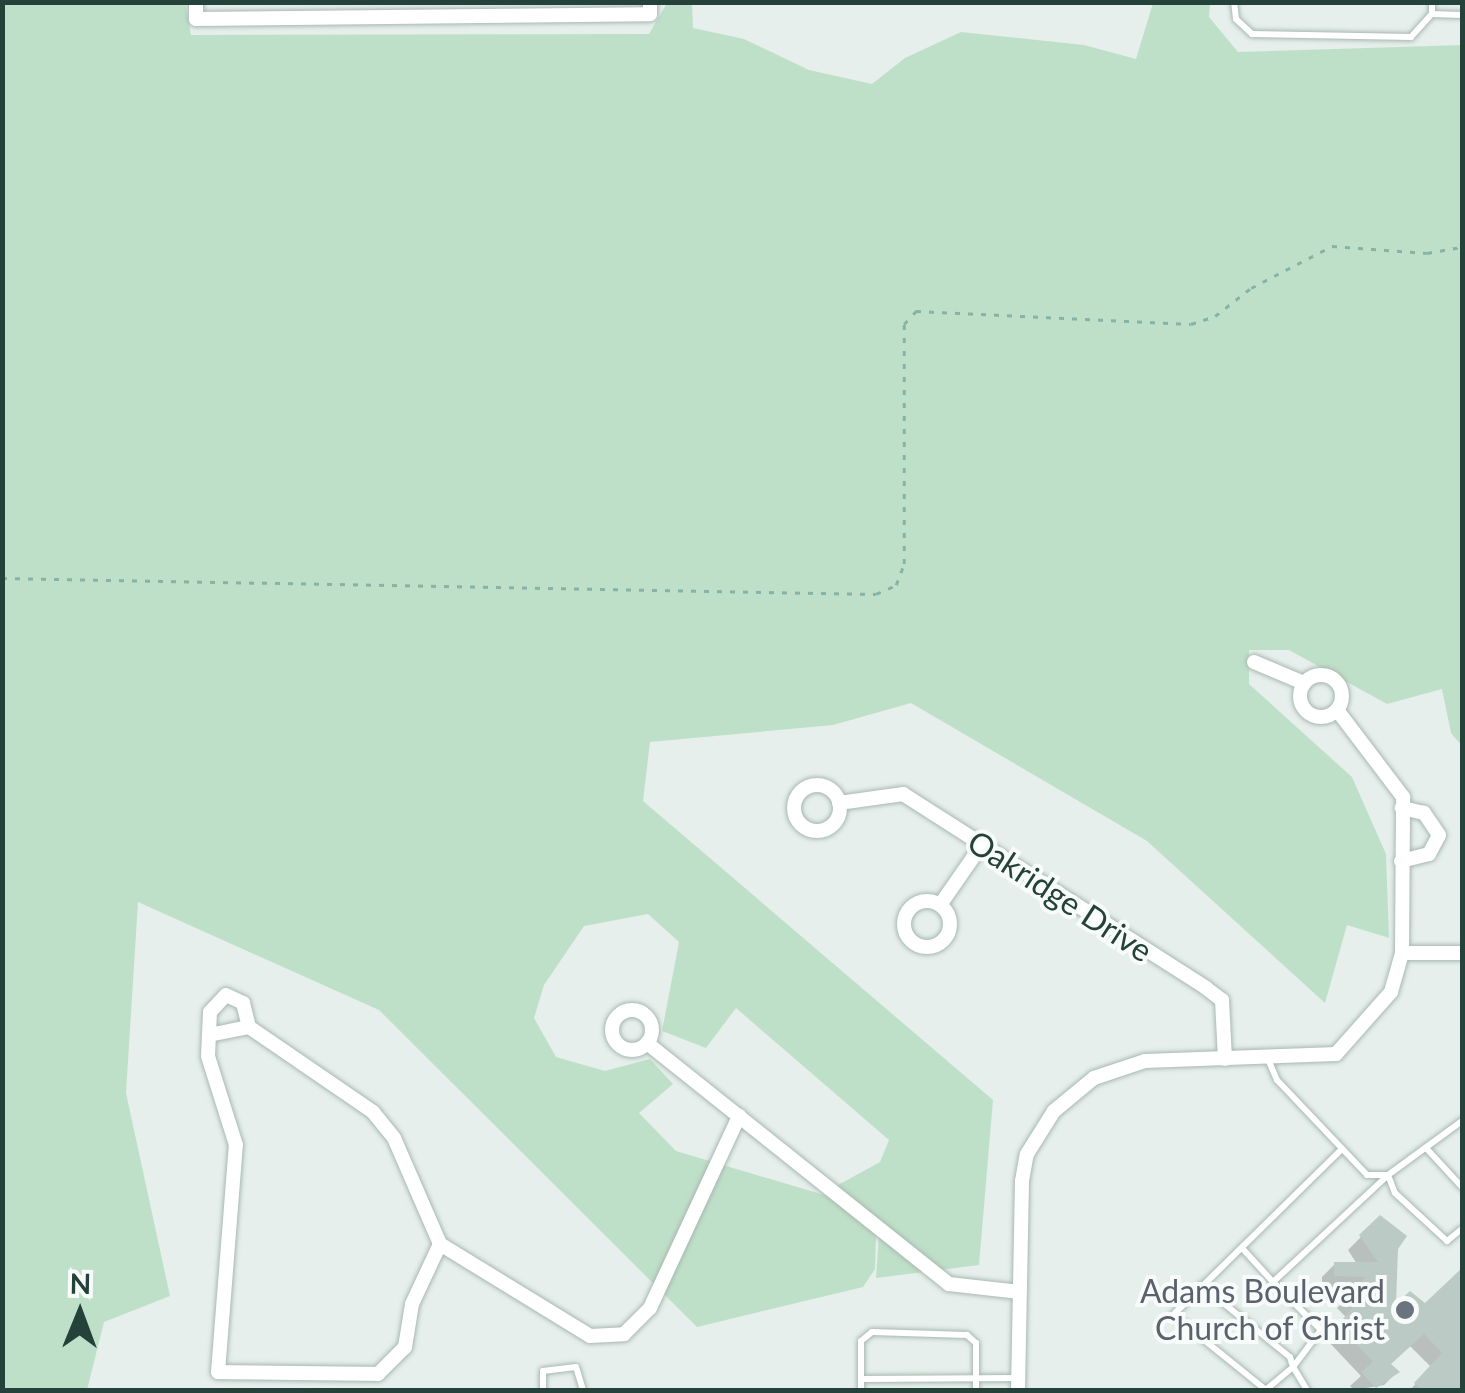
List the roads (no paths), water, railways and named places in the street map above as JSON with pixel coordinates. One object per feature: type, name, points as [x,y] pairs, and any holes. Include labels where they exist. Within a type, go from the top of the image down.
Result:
[{"type":"street","points":[[196,2],[196,19],[650,14],[650,2]]},
{"type":"street","points":[[1254,662],[1304,683]]},
{"type":"street","points":[[1316,676],[1336,681],[1342,693],[1337,710],[1323,718],[1309,714],[1300,696],[1304,683],[1316,676]]},
{"type":"street","points":[[1019,1384],[1022,1181],[1028,1154],[1054,1112],[1094,1078],[1126,1066],[1336,1054],[1391,992],[1402,953],[1403,796],[1337,710]]},
{"type":"street","name":"Oakridge Drive","points":[[839,802],[903,794],[1222,1000],[1225,1059]]},
{"type":"street","points":[[1401,860],[1429,854],[1439,835],[1424,813],[1402,808]]},
{"type":"street","points":[[940,905],[981,846]]},
{"type":"street","points":[[1402,953],[1462,953]]},
{"type":"street","points":[[248,1027],[244,1003],[226,995],[210,1012],[208,1056],[236,1144],[218,1372],[378,1374],[405,1347],[412,1304],[440,1244]]},
{"type":"street","points":[[209,1035],[248,1027],[372,1112],[394,1138],[440,1244],[590,1336],[624,1334],[650,1308],[739,1116]]},
{"type":"street","points":[[646,1043],[949,1284],[1020,1292]]},
{"type":"lane","points":[[1234,2],[1236,19],[1252,34],[1411,37],[1432,14],[1432,2]]},
{"type":"lane","points":[[1432,14],[1462,15]]},
{"type":"lane","points":[[1268,1058],[1276,1080],[1367,1175],[1388,1175]]},
{"type":"lane","points":[[1273,1282],[1388,1175],[1462,1121]]},
{"type":"lane","points":[[1242,1248],[1321,1330],[1293,1367],[1266,1390],[1173,1315],[1342,1149]]},
{"type":"lane","points":[[1427,1149],[1462,1187]]},
{"type":"lane","points":[[1388,1175],[1395,1194],[1447,1242],[1462,1229]]},
{"type":"lane","points":[[1201,1285],[1290,1357],[1307,1390]]},
{"type":"lane","points":[[861,1390],[862,1342],[872,1332],[967,1335],[976,1343],[976,1390]]},
{"type":"lane","points":[[542,1390],[543,1371],[550,1367],[576,1367],[583,1372],[583,1390]]},
{"type":"lane","points":[[861,1379],[976,1378],[1019,1384]]},
{"type":"place","name":"Adams Boulevard Church of Christ","points":[[1405,1310]]}]
